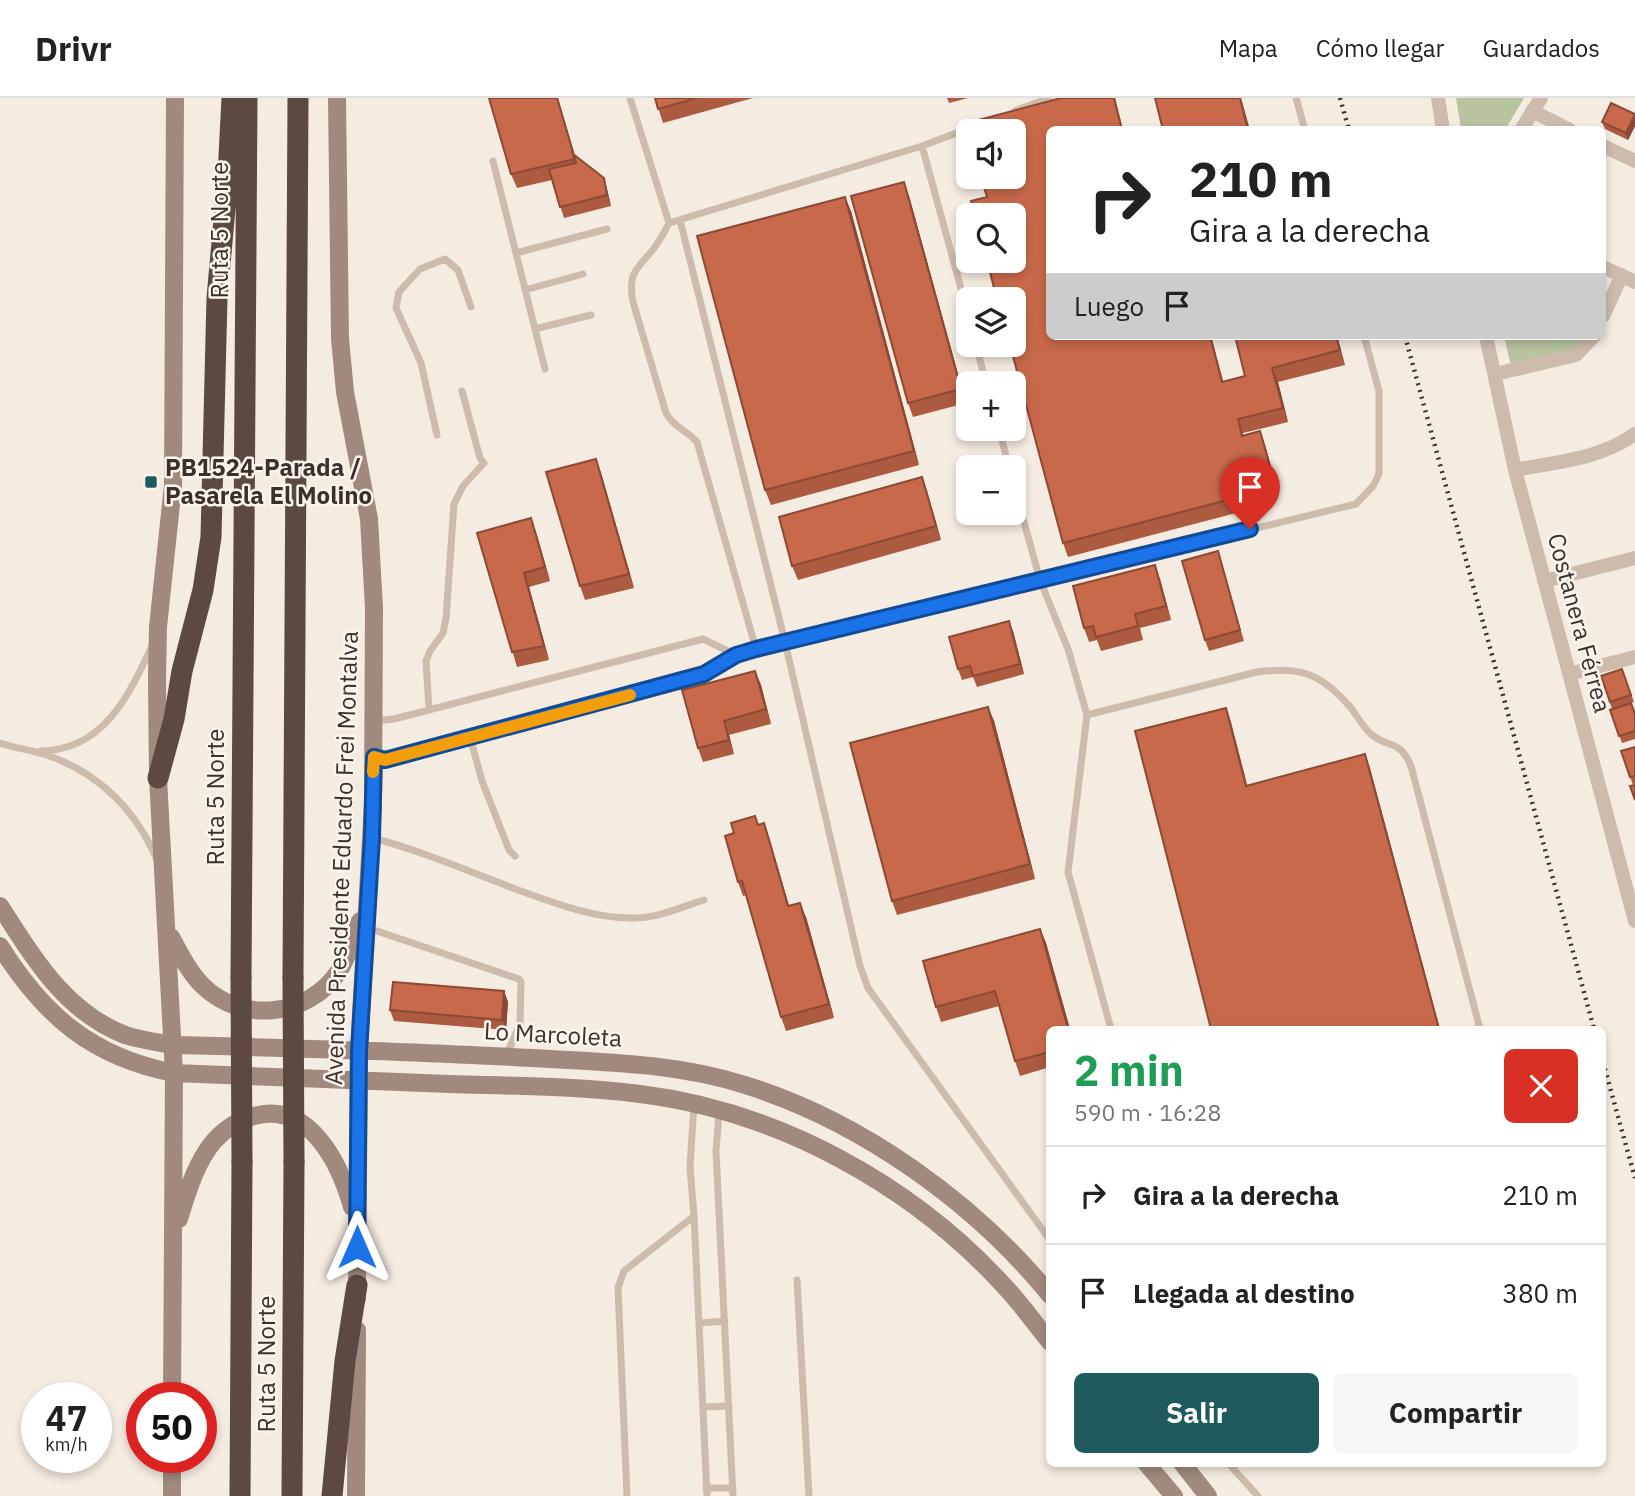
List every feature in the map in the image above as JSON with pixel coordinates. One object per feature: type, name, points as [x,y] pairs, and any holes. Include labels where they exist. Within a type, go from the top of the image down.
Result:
[{"type":"highway","points":[[158,778],[174,719],[210,546],[217,298],[232,98]]},
{"type":"highway","name":"Ruta 5 Norte","points":[[240,1496],[247,98]]},
{"type":"highway","name":"Ruta 5 Norte","points":[[292,1496],[298,98]]},
{"type":"highway","points":[[332,1496],[342,1387],[357,1285]]},
{"type":"main road","points":[[172,1382],[174,1073],[158,778],[158,634],[173,485],[175,98]]},
{"type":"main road","name":"Avenida Presidente Eduardo Frei Montalva","points":[[337,98],[340,339],[345,392],[372,534],[374,608],[372,838],[358,1081],[356,1496]]},
{"type":"main road","points":[[166,927],[195,978],[215,996],[227,1003],[253,1010],[281,1010],[308,1000],[330,983],[339,971],[354,938],[368,895]]},
{"type":"main road","name":"Lo Marcoleta","points":[[0,906],[57,988],[88,1015],[127,1035],[173,1045],[645,1065],[697,1073],[746,1085],[783,1099],[854,1133],[940,1189],[1001,1241],[1046,1290]]},
{"type":"main road","points":[[0,946],[38,1000],[72,1030],[103,1048],[151,1068],[174,1073],[604,1090],[694,1103],[789,1135],[846,1161],[905,1200],[958,1241],[1007,1289],[1046,1334]]},
{"type":"main road","points":[[174,1235],[192,1181],[212,1144],[241,1120],[271,1113],[298,1121],[321,1140],[342,1180],[357,1228]]},
{"type":"main road","points":[[1149,1467],[1174,1496]]},
{"type":"main road","points":[[1185,1467],[1208,1496]]},
{"type":"main road","points":[[172,1473],[172,1496]]},
{"type":"street","points":[[1438,98],[1442,126]]},
{"type":"street","points":[[1523,126],[1541,98]]},
{"type":"street","points":[[1532,111],[1562,126]]},
{"type":"street","points":[[1606,147],[1635,161]]},
{"type":"street","points":[[1606,268],[1628,278],[1606,311]]},
{"type":"street","name":"Costanera Férrea","points":[[1487,340],[1515,470],[1635,921]]},
{"type":"street","points":[[1495,374],[1576,355],[1590,340]]},
{"type":"street","points":[[1515,470],[1592,455],[1618,445],[1635,434]]},
{"type":"street","points":[[1544,581],[1635,558]]},
{"type":"street","points":[[1569,674],[1635,657]]},
{"type":"lane","points":[[630,98],[669,223]]},
{"type":"lane","points":[[1011,113],[1049,98]]},
{"type":"lane","points":[[1296,98],[1304,126]]},
{"type":"lane","points":[[756,649],[697,442],[671,422],[666,413],[633,302],[630,283],[635,270],[659,241],[669,223],[956,133]]},
{"type":"lane","points":[[922,146],[961,287]]},
{"type":"lane","points":[[493,161],[545,369]]},
{"type":"lane","points":[[680,220],[785,642],[867,988],[1046,1234]]},
{"type":"lane","points":[[516,253],[607,229]]},
{"type":"lane","points":[[437,435],[421,363],[396,308],[399,292],[420,269],[445,259],[458,271],[471,307]]},
{"type":"lane","points":[[525,290],[583,274]]},
{"type":"lane","points":[[535,329],[591,315]]},
{"type":"lane","points":[[374,757],[385,760],[704,674],[736,655],[756,649],[1356,504],[1373,486],[1379,474],[1379,391],[1365,340]]},
{"type":"lane","points":[[429,710],[426,661],[443,633],[446,618],[454,504],[463,486],[484,463],[480,458],[462,391]]},
{"type":"lane","points":[[1025,525],[1040,580],[1068,649],[1087,715],[1068,872],[1110,1026]]},
{"type":"lane","points":[[34,751],[71,746],[103,727],[121,707],[158,634]]},
{"type":"lane","points":[[373,722],[394,719],[703,639],[736,655]]},
{"type":"lane","points":[[1087,715],[1282,668],[1323,680],[1338,693],[1372,735],[1398,746],[1406,754],[1479,1026]]},
{"type":"lane","points":[[470,737],[482,782],[509,850],[515,856]]},
{"type":"lane","points":[[0,743],[34,751],[75,766],[111,791],[144,832],[163,880]]},
{"type":"lane","points":[[372,838],[404,847],[548,901],[601,916],[634,918],[662,913],[704,900]]},
{"type":"lane","points":[[366,928],[519,979],[520,1024],[505,1057]]},
{"type":"lane","points":[[694,1103],[690,1168],[707,1492],[733,1492],[716,1151],[720,1110]]},
{"type":"lane","points":[[627,1496],[618,1288],[624,1271],[694,1216]]},
{"type":"lane","points":[[797,1280],[809,1496]]},
{"type":"lane","points":[[700,1323],[725,1321]]},
{"type":"lane","points":[[704,1407],[729,1406]]},
{"type":"lane","points":[[1232,1467],[1258,1496]]},
{"type":"green space","points":[[1456,98],[1524,98],[1507,126],[1461,126]]},
{"type":"green space","points":[[1505,340],[1580,340],[1573,353],[1511,366]]},
{"type":"building","points":[[489,98],[557,98],[575,159],[511,174]]},
{"type":"building","points":[[655,98],[697,98],[658,109]]},
{"type":"building","points":[[1061,98],[1114,98],[1121,126],[1046,126],[1046,340],[1211,340],[1222,382],[1245,376],[1236,340],[1337,340],[1340,350],[1272,368],[1283,408],[1238,419],[1242,436],[1260,431],[1271,470],[1230,481],[1235,498],[1063,543],[1026,405],[1026,371],[1017,371],[1013,357],[1026,357],[1026,287],[994,287],[990,273],[1026,273],[1026,203],[972,203],[987,197],[985,189],[1026,189],[1026,119],[982,119]]},
{"type":"building","points":[[1155,98],[1240,98],[1247,126],[1162,126]]},
{"type":"building","points":[[1611,103],[1635,114],[1626,133],[1602,122]]},
{"type":"building","points":[[573,154],[604,178],[607,195],[560,207],[549,169],[576,163]]},
{"type":"building","points":[[904,182],[956,371],[956,390],[908,403],[851,196]]},
{"type":"building","points":[[845,197],[914,451],[765,490],[697,236]]},
{"type":"building","points":[[596,459],[629,574],[580,586],[546,472]]},
{"type":"building","points":[[922,477],[936,526],[792,566],[779,517]]},
{"type":"building","points":[[531,518],[545,567],[524,573],[544,646],[512,652],[477,533]]},
{"type":"building","points":[[1218,551],[1240,630],[1205,640],[1182,561]]},
{"type":"building","points":[[1155,565],[1166,606],[1135,614],[1138,626],[1096,637],[1093,626],[1084,628],[1073,586]]},
{"type":"building","points":[[1009,621],[1020,664],[973,676],[970,666],[958,669],[949,637]]},
{"type":"building","points":[[1622,669],[1631,695],[1610,702],[1601,676]]},
{"type":"building","points":[[755,671],[766,709],[724,721],[729,740],[698,748],[682,690]]},
{"type":"building","points":[[1631,703],[1635,714],[1635,731],[1619,736],[1610,710]]},
{"type":"building","points":[[988,707],[1030,864],[892,901],[850,743]]},
{"type":"building","points":[[1226,708],[1246,786],[1365,754],[1438,1026],[1210,1026],[1135,731]]},
{"type":"building","points":[[1635,747],[1635,776],[1630,777],[1621,751]]},
{"type":"building","points":[[1635,785],[1635,800],[1630,786]]},
{"type":"building","points":[[755,816],[758,825],[764,823],[788,906],[800,903],[829,1004],[781,1017],[742,881],[738,882],[725,836],[734,833],[731,823]]},
{"type":"building","points":[[1040,929],[1067,1026],[1046,1026],[1046,1053],[1015,1061],[995,991],[936,1007],[923,961]]},
{"type":"building","points":[[393,982],[504,991],[502,1020],[390,1010]]},
{"type":"railway","points":[[1340,98],[1348,126]]},
{"type":"railway","points":[[1406,340],[1593,1026]]},
{"type":"railway","points":[[1606,1073],[1635,1178]]},
{"type":"slow traffic","points":[[373,772],[374,757],[385,760],[630,695]]},
{"type":"place","name":"PB1524-Parada / Pasarela El Molino","points":[[151,482]]},
{"type":"route","points":[[357,1247],[359,1051],[372,838],[374,757],[385,760],[704,674],[736,655],[756,649],[1250,529]]}]
